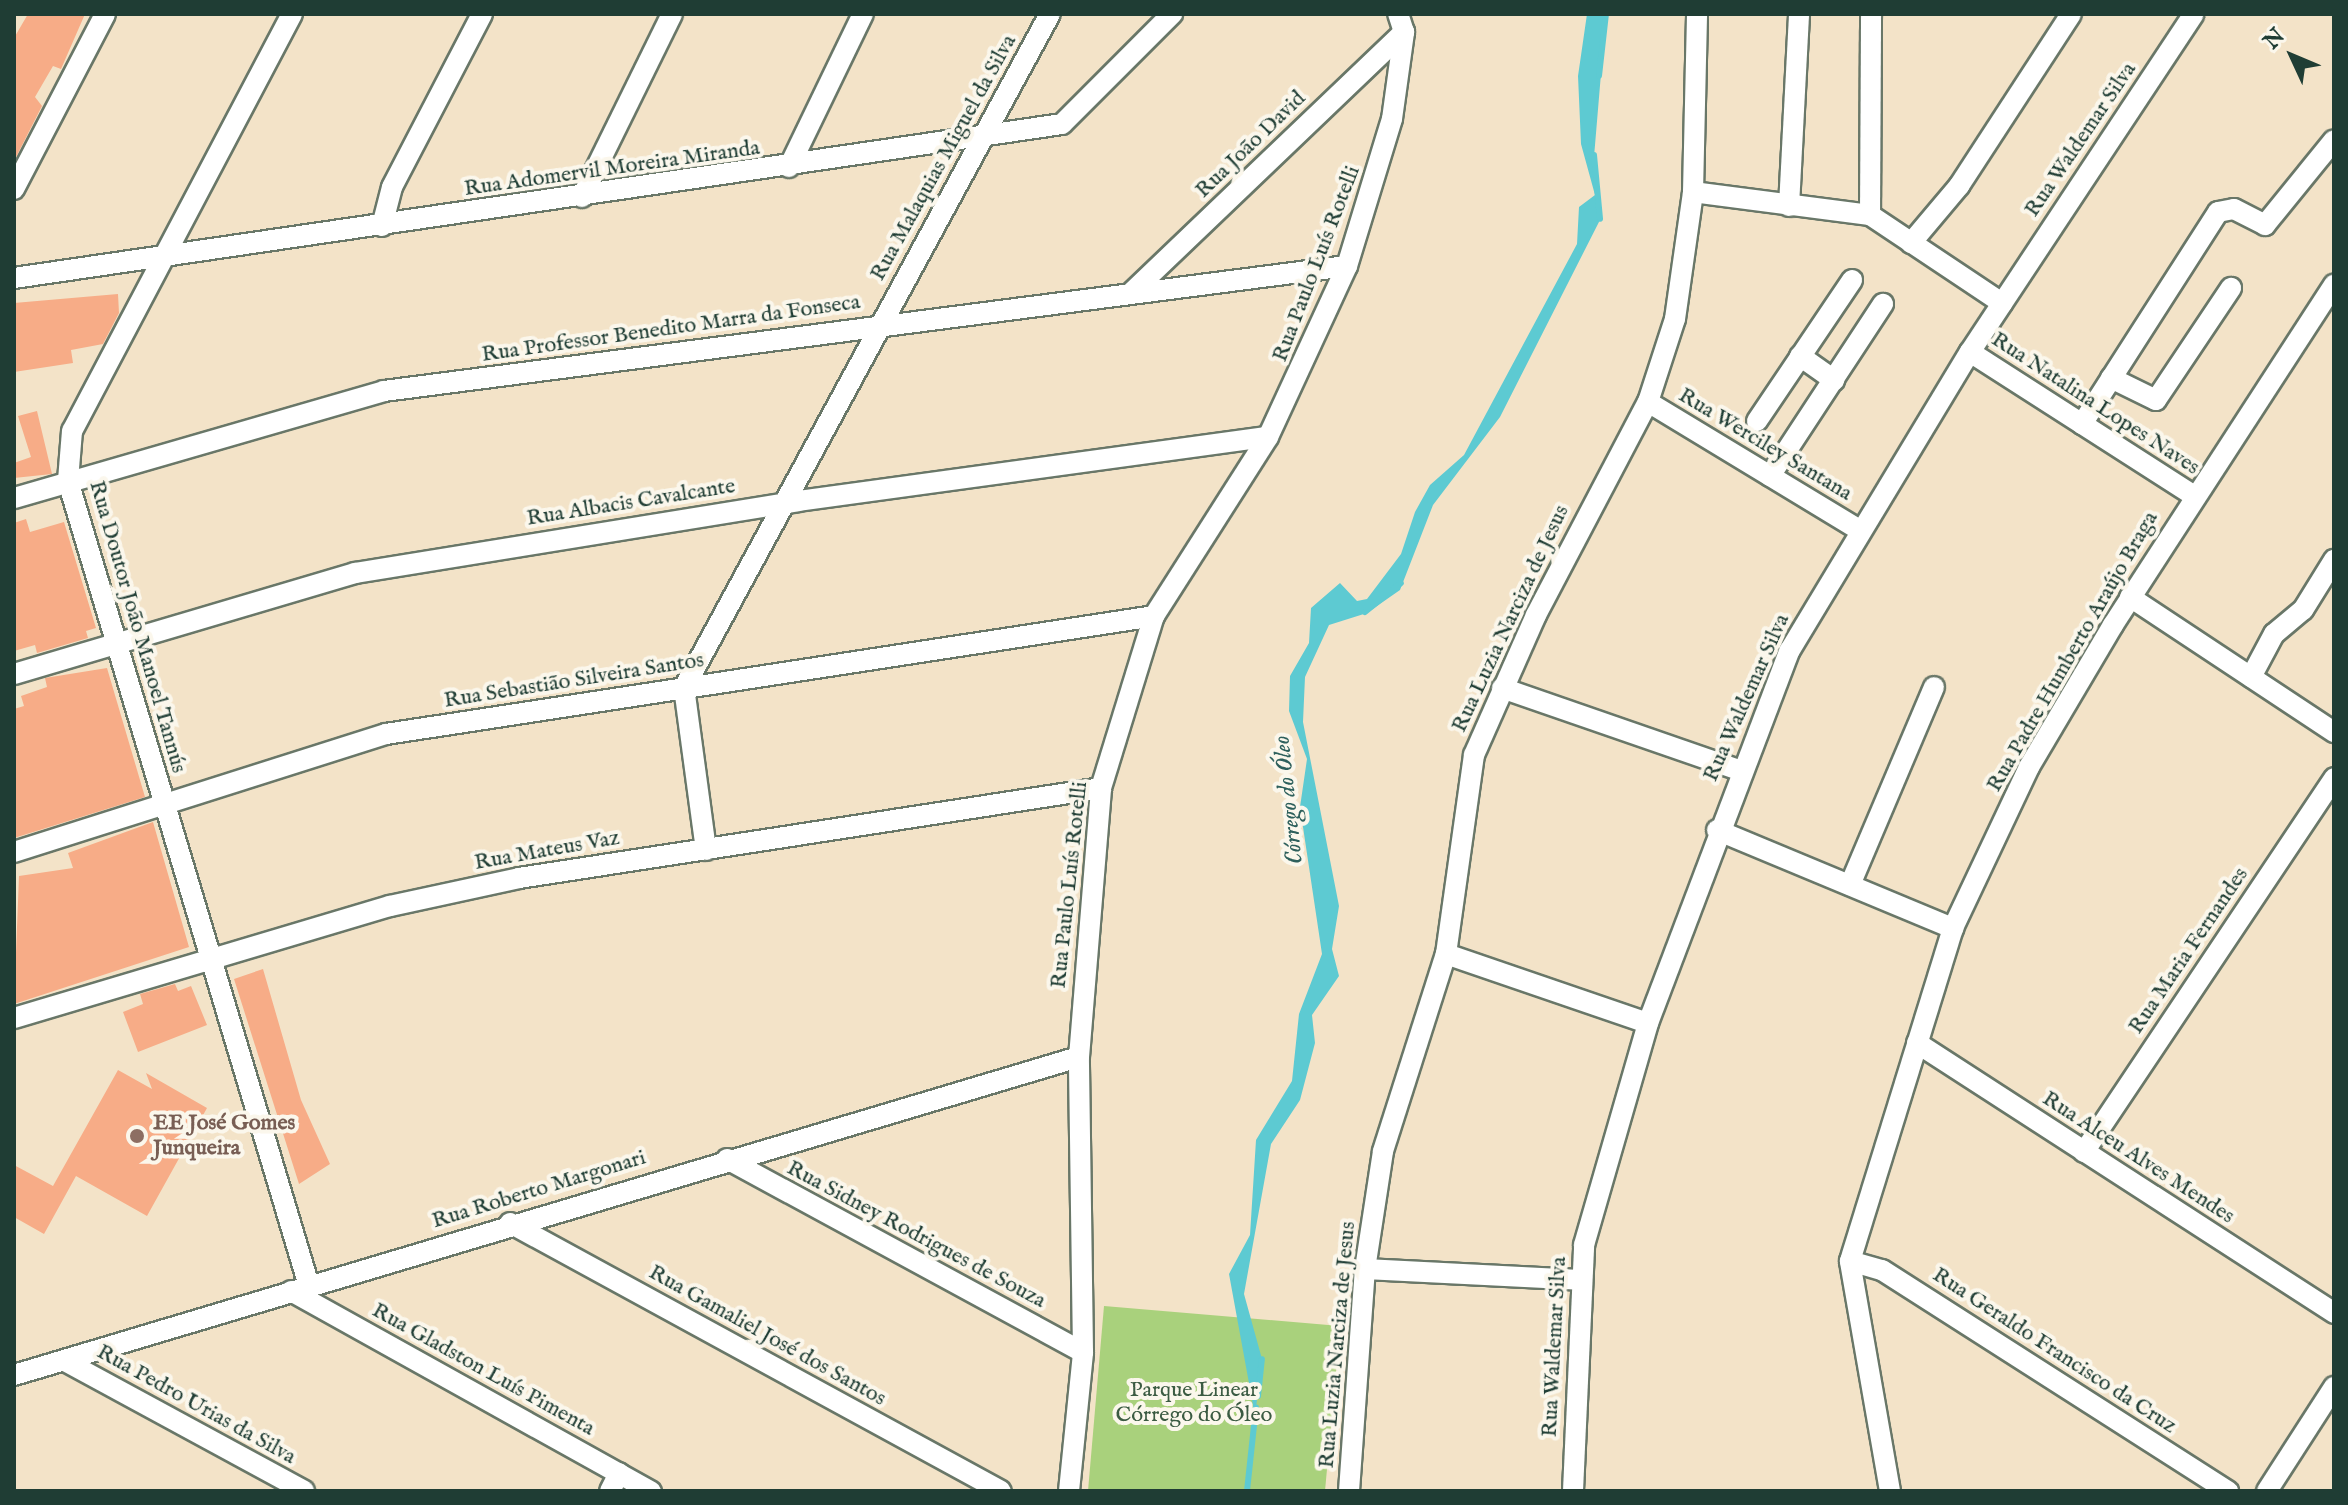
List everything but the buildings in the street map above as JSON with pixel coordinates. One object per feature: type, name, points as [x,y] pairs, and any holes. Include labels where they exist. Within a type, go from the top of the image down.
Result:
[{"type":"street","points":[[14,189],[105,14]]},
{"type":"street","name":"Rua Doutor João Manoel Tannús","points":[[292,14],[160,259],[72,431],[68,481],[165,806],[300,1288]]},
{"type":"street","points":[[382,226],[392,187],[482,14]]},
{"type":"street","points":[[582,197],[672,14]]},
{"type":"street","points":[[789,167],[863,14]]},
{"type":"street","name":"Rua Malaquias Miguel da Silva","points":[[684,688],[1050,14]]},
{"type":"street","name":"Rua Adomervil Moreira Miranda","points":[[14,278],[789,167],[1062,124],[1172,14]]},
{"type":"street","name":"Rua Luzia Narciza de Jesus","points":[[1349,1491],[1365,1269],[1383,1151],[1446,954],[1474,755],[1502,688],[1648,402],[1675,319],[1693,192],[1697,14]]},
{"type":"street","points":[[1789,206],[1799,14]]},
{"type":"street","points":[[1870,215],[1871,14]]},
{"type":"street","points":[[1911,243],[1959,186],[2071,14]]},
{"type":"street","name":"Rua Waldemar Silva","points":[[1573,1491],[1580,1280],[1648,1023],[1739,770],[1790,650],[1858,529],[1970,352],[2194,14]]},
{"type":"street","name":"Rua Paulo Luís Rotelli","points":[[1069,1491],[1083,1352],[1079,1057],[1101,788],[1154,616],[1268,437],[1347,266],[1392,119],[1401,23]]},
{"type":"street","name":"Rua João David","points":[[1131,293],[1401,23]]},
{"type":"street","points":[[2082,424],[2218,212],[2234,209],[2265,225],[2334,140]]},
{"type":"street","points":[[1693,192],[1870,215],[2002,303]]},
{"type":"street","name":"Rua Professor Benedito Marra da Fonseca","points":[[14,498],[384,391],[1347,266]]},
{"type":"street","points":[[1757,421],[1852,280]]},
{"type":"street","name":"Rua Padre Humberto Araújo Braga","points":[[1890,1491],[1850,1261],[1953,928],[2029,767],[2130,597],[2334,285]]},
{"type":"street","points":[[2111,378],[2156,400],[2231,288]]},
{"type":"street","points":[[1770,476],[1883,304]]},
{"type":"street","name":"Rua Natalina Lopes Naves","points":[[1970,352],[2194,496]]},
{"type":"street","points":[[1800,356],[1834,380]]},
{"type":"street","name":"Rua Werciley Santana","points":[[1648,402],[1858,529]]},
{"type":"street","name":"Rua Albacis Cavalcante","points":[[14,674],[355,573],[784,504],[1268,437]]},
{"type":"street","points":[[2251,677],[2274,634],[2303,610],[2334,560]]},
{"type":"street","points":[[2130,597],[2334,732]]},
{"type":"street","name":"Rua Sebastião Silveira Santos","points":[[14,852],[386,734],[1154,616]]},
{"type":"street","points":[[1850,885],[1934,687]]},
{"type":"street","points":[[684,688],[706,850]]},
{"type":"street","points":[[1502,688],[1739,770]]},
{"type":"street","name":"Rua Maria Fernandes","points":[[2084,1152],[2334,778]]},
{"type":"street","name":"Rua Mateus Vaz","points":[[14,1018],[206,958],[519,878],[1101,788]]},
{"type":"street","points":[[1717,830],[1953,928]]},
{"type":"street","points":[[1446,954],[1648,1023]]},
{"type":"street","name":"Rua Alceu Alves Mendes","points":[[1917,1043],[2334,1313]]},
{"type":"street","name":"Rua Roberto Margonari","points":[[14,1375],[510,1223],[1079,1057]]},
{"type":"street","name":"Rua Sidney Rodrigues de Souza","points":[[727,1159],[1083,1352]]},
{"type":"street","name":"Rua Gamaliel José dos Santos","points":[[510,1223],[1001,1491]]},
{"type":"street","name":"Rua Geraldo Francisco da Cruz","points":[[1850,1261],[1882,1270],[2228,1491]]},
{"type":"street","points":[[1365,1269],[1580,1280]]},
{"type":"street","name":"Rua Gladston Luís Pimenta","points":[[300,1288],[615,1482],[651,1491]]},
{"type":"street","name":"Rua Pedro Urias da Silva","points":[[65,1361],[304,1491]]},
{"type":"street","points":[[2267,1491],[2334,1387]]},
{"type":"green space","name":"Parque Linear Córrego do Óleo","points":[[1104,1306],[1340,1326],[1325,1491],[1088,1491]]},
{"type":"water","points":[[1587,14],[1606,14],[1594,157],[1601,218],[1500,417],[1433,505],[1400,590],[1367,613],[1329,625],[1305,677],[1303,722],[1339,906],[1332,949],[1339,976],[1312,1015],[1315,1043],[1300,1100],[1271,1144],[1244,1294],[1262,1359],[1255,1416],[1229,1274],[1250,1235],[1256,1140],[1292,1081],[1299,1014],[1322,954],[1300,807],[1307,759],[1289,711],[1290,676],[1309,643],[1311,608],[1340,583],[1357,601],[1367,599],[1401,554],[1415,512],[1430,485],[1464,455],[1577,244],[1579,207],[1595,195],[1581,144],[1578,76]]},
{"type":"waterway","name":"Córrego do Óleo","points":[[1599,76],[1606,14]]},
{"type":"waterway","name":"Córrego do Óleo","points":[[1594,155],[1600,219]]},
{"type":"waterway","name":"Córrego do Óleo","points":[[1365,612],[1401,583]]},
{"type":"waterway","name":"Córrego do Óleo","points":[[1258,1396],[1262,1359]]},
{"type":"waterway","name":"Córrego do Óleo","points":[[1247,1491],[1256,1407]]},
{"type":"place","name":"EE José Gomes Junqueira","points":[[137,1136]]}]
